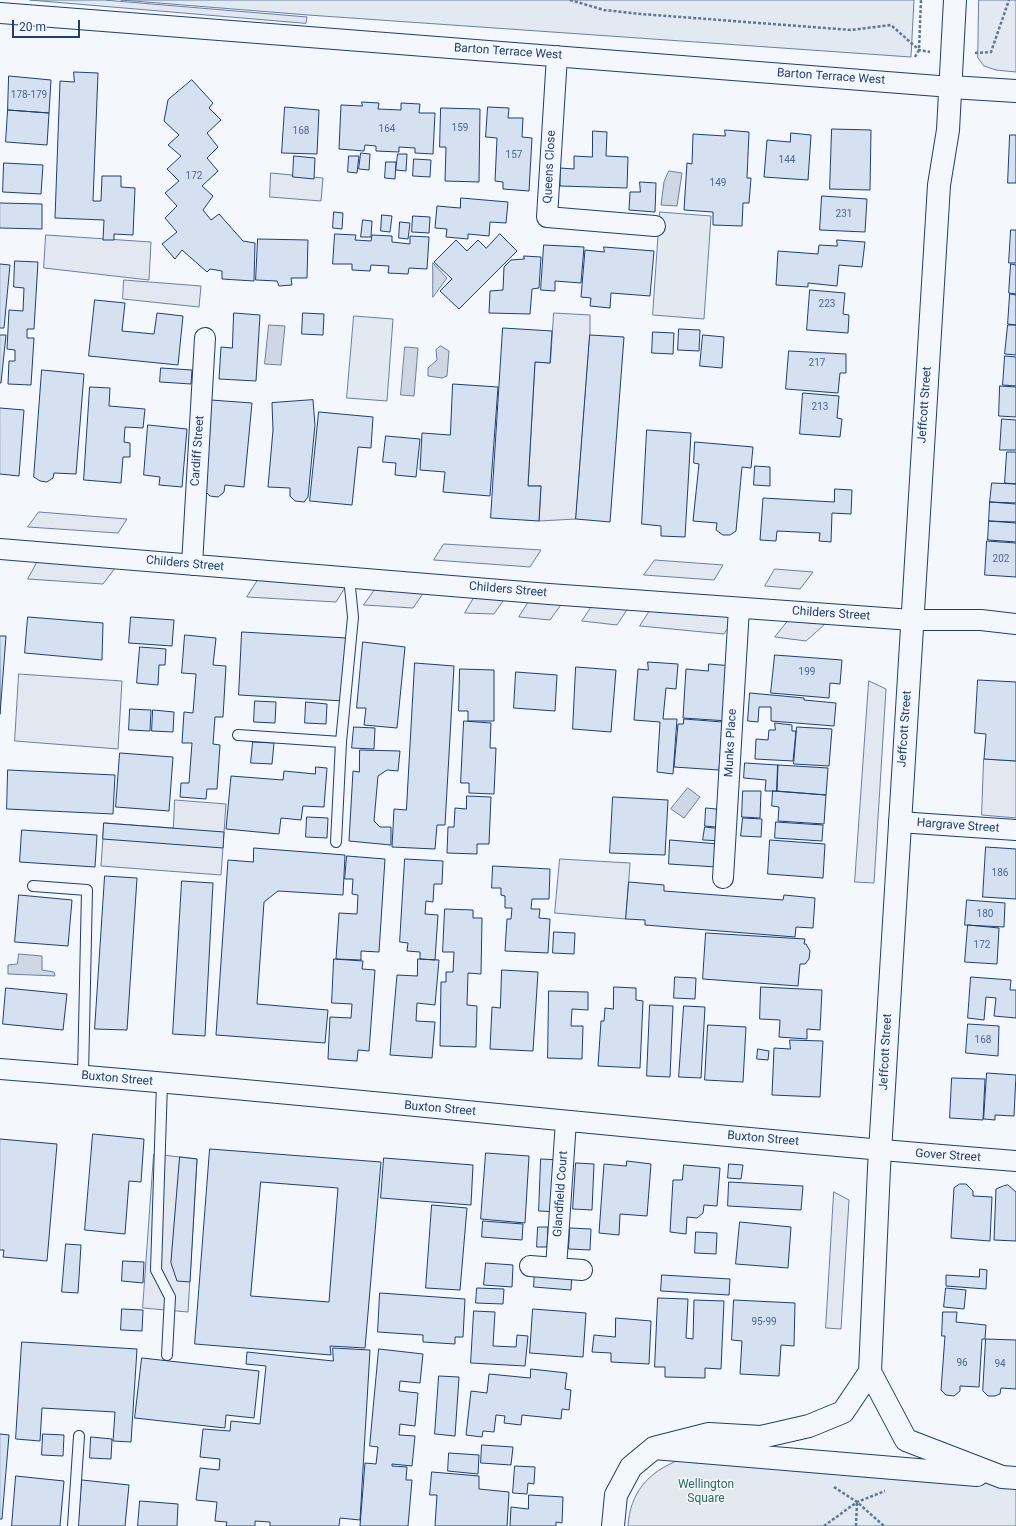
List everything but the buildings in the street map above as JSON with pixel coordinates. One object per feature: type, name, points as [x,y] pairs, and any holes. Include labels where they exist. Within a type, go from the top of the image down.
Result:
[{"type":"main road","name":"Jeffcott Street","points":[[870,1372],[880,1151],[899,822],[939,186],[948,130],[955,0]]},
{"type":"main road","name":"Barton Terrace West","points":[[951,87],[1016,91]]},
{"type":"main road","points":[[613,1526],[616,1495],[631,1467],[654,1448],[709,1434],[761,1437],[809,1426],[843,1412],[870,1372],[906,1440],[1009,1478]]},
{"type":"main road","points":[[654,1448],[1009,1478]]},
{"type":"street","name":"Barton Terrace West","points":[[0,13],[951,87]]},
{"type":"street","name":"Queens Close","points":[[557,56],[547,217],[655,226]]},
{"type":"street","name":"Cardiff Street","points":[[192,565],[205,338]]},
{"type":"street","name":"Childers Street","points":[[0,549],[739,608],[912,620],[964,620],[1016,624]]},
{"type":"street","name":"Munks Place","points":[[723,878],[739,608]]},
{"type":"street","name":"Hargrave Street","points":[[899,822],[1016,830]]},
{"type":"street","name":"Buxton Street","points":[[0,1069],[880,1151]]},
{"type":"street","name":"Glandfield Court","points":[[556,1268],[566,1121]]},
{"type":"street","name":"Gover Street","points":[[880,1151],[1016,1161]]},
{"type":"street","points":[[530,1266],[582,1270]]},
{"type":"lane","points":[[336,842],[341,742],[353,617],[349,577]]},
{"type":"lane","points":[[238,735],[341,742]]},
{"type":"lane","points":[[33,886],[87,890],[83,1076]]},
{"type":"lane","points":[[162,1083],[156,1270],[170,1297],[166,1354]]},
{"type":"lane","points":[[73,1526],[78,1436]]},
{"type":"path","points":[[570,0],[604,10],[641,14],[851,30],[891,25],[919,50]]},
{"type":"path","points":[[915,57],[919,50],[921,0]]},
{"type":"path","points":[[991,52],[1009,0]]},
{"type":"path","points":[[824,1526],[858,1502]]},
{"type":"path","points":[[856,1526],[858,1502]]},
{"type":"path","points":[[858,1502],[884,1526]]},
{"type":"green space","points":[[121,0],[914,0],[911,57],[308,15]]},
{"type":"green space","points":[[979,0],[1016,0],[1016,72],[996,70],[984,66],[978,58]]},
{"type":"green space","points":[[660,212],[711,216],[704,319],[653,315]]},
{"type":"green space","points":[[354,316],[393,319],[387,401],[347,398]]},
{"type":"green space","name":"Wellington Square","points":[[679,1460],[1016,1482],[1016,1526],[628,1526],[632,1503],[643,1485],[658,1471]]},
{"type":"shaded area","points":[[30,0],[104,0],[307,17],[306,23]]},
{"type":"shaded area","points":[[669,171],[682,173],[677,206],[661,205],[664,182]]},
{"type":"shaded area","points":[[271,173],[323,178],[321,201],[270,197]]},
{"type":"shaded area","points":[[46,235],[151,242],[149,280],[44,268]]},
{"type":"shaded area","points":[[433,263],[447,278],[433,297]]},
{"type":"shaded area","points":[[124,280],[201,286],[199,307],[123,299]]},
{"type":"shaded area","points":[[554,313],[590,315],[590,335],[576,519],[539,521],[541,486],[528,486],[535,362],[550,363]]},
{"type":"shaded area","points":[[269,325],[285,326],[281,365],[265,364]]},
{"type":"shaded area","points":[[441,346],[449,351],[447,376],[442,378],[428,376],[428,368],[437,360],[436,350]]},
{"type":"shaded area","points":[[405,347],[418,348],[414,396],[401,395]]},
{"type":"shaded area","points":[[39,512],[127,519],[118,533],[28,527]]},
{"type":"shaded area","points":[[444,544],[541,550],[530,567],[434,560]]},
{"type":"shaded area","points":[[655,560],[723,565],[714,580],[644,575]]},
{"type":"shaded area","points":[[38,561],[115,568],[103,584],[28,579]]},
{"type":"shaded area","points":[[775,569],[813,572],[800,589],[765,586]]},
{"type":"shaded area","points":[[258,580],[346,586],[336,602],[247,597]]},
{"type":"shaded area","points":[[376,588],[424,592],[413,608],[364,605]]},
{"type":"shaded area","points":[[475,596],[505,598],[494,614],[465,613]]},
{"type":"shaded area","points":[[530,600],[563,602],[550,620],[519,617]]},
{"type":"shaded area","points":[[593,605],[628,608],[617,625],[582,621]]},
{"type":"shaded area","points":[[651,609],[735,617],[724,634],[640,626]]},
{"type":"shaded area","points":[[788,621],[825,624],[806,641],[775,637]]},
{"type":"shaded area","points":[[19,674],[122,681],[118,749],[15,741]]},
{"type":"shaded area","points":[[869,681],[886,689],[874,883],[855,882]]},
{"type":"shaded area","points":[[984,759],[1016,761],[1016,818],[982,815]]},
{"type":"shaded area","points":[[688,788],[700,797],[684,818],[671,809]]},
{"type":"shaded area","points":[[175,800],[226,804],[221,875],[101,866],[104,823],[173,828]]},
{"type":"shaded area","points":[[560,859],[630,863],[626,919],[555,913]]},
{"type":"shaded area","points":[[19,954],[42,956],[42,970],[54,972],[55,976],[8,974],[8,965],[17,964]]},
{"type":"shaded area","points":[[154,1154],[197,1159],[188,1312],[143,1308]]},
{"type":"shaded area","points":[[834,1192],[849,1200],[841,1329],[826,1328]]}]
